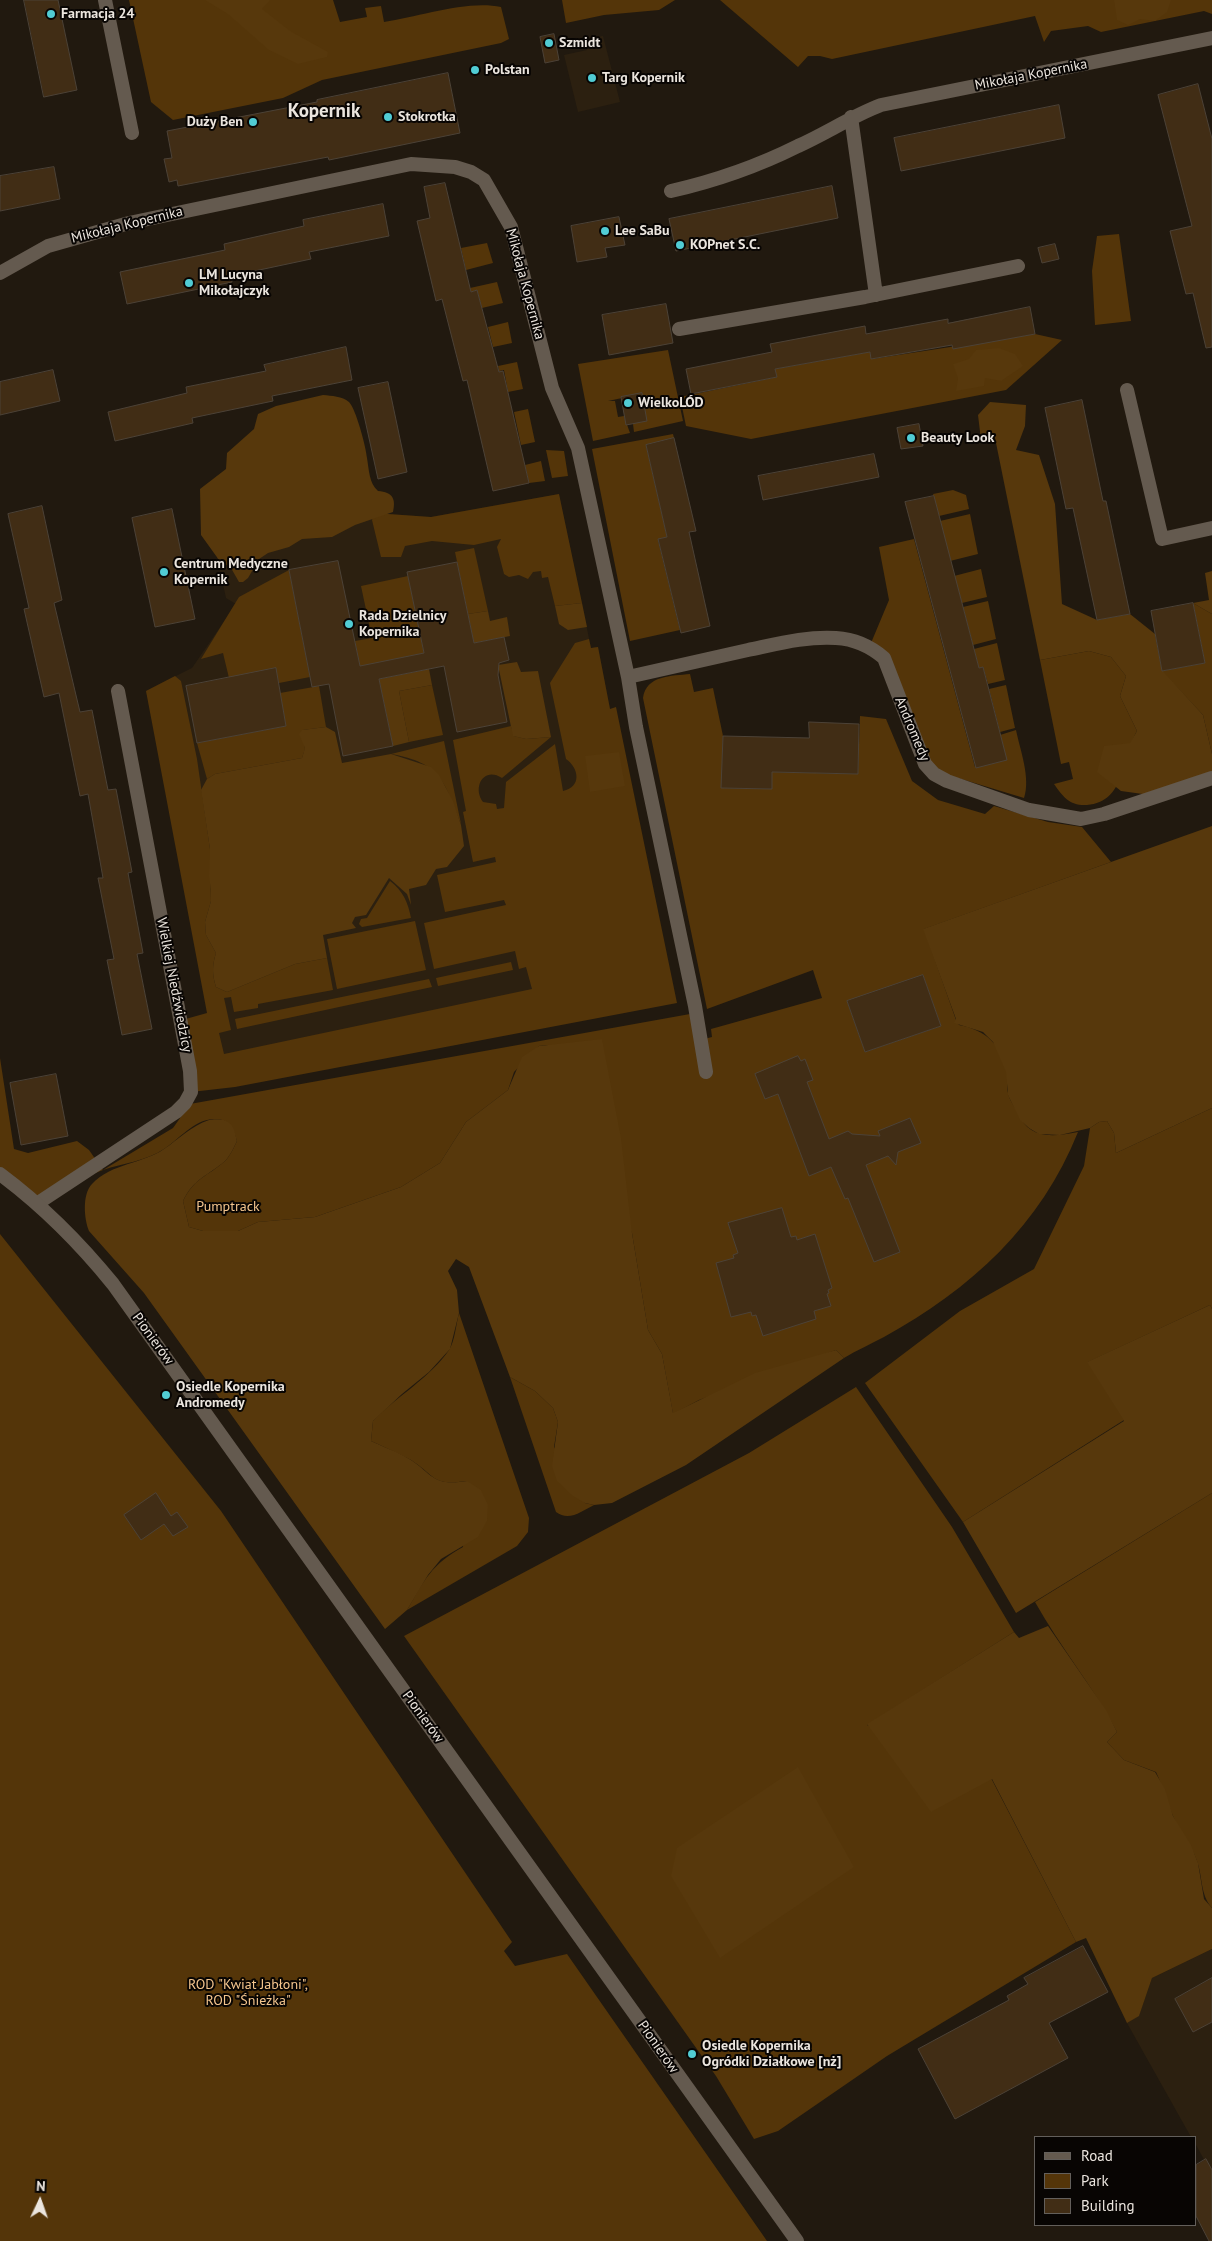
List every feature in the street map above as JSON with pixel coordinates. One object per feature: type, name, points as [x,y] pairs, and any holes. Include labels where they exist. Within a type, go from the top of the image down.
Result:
[{"type":"street","points":[[105,0],[132,133]]},
{"type":"street","name":"Mikołaja Kopernika","points":[[671,191],[704,183],[767,160],[881,105],[1212,38]]},
{"type":"street","points":[[851,118],[876,295]]},
{"type":"street","name":"Mikołaja Kopernika","points":[[0,273],[48,246],[129,223],[411,164],[455,167],[472,172],[484,180],[511,227],[552,388],[578,448],[628,677],[636,727],[695,1006],[706,1072]]},
{"type":"street","points":[[678,329],[876,295],[1018,266]]},
{"type":"street","points":[[1126,390],[1162,539],[1212,528]]},
{"type":"street","name":"Andromedy","points":[[628,677],[814,638],[838,638],[857,642],[873,649],[884,658],[925,764],[934,774],[947,781],[1029,810],[1081,819],[1104,814],[1212,778]]},
{"type":"street","name":"Wielkiej Niedźwiedzicy","points":[[38,1203],[176,1112],[185,1103],[191,1090],[182,1020],[149,863],[118,691]]},
{"type":"street","name":"Pionierów","points":[[0,1174],[38,1203],[76,1240],[113,1284],[797,2241]]},
{"type":"shaded area","points":[[205,0],[270,0],[262,9],[290,31],[328,52],[327,57],[298,64],[269,50],[228,14]]},
{"type":"shaded area","points":[[1114,0],[1171,0],[1167,12],[1155,21],[1140,19],[1128,25],[1117,20]]},
{"type":"shaded area","name":"Targ Kopernik","points":[[603,36],[620,102],[578,112],[564,55],[587,50],[585,39]]},
{"type":"shaded area","points":[[999,348],[1015,354],[1023,366],[1001,381],[985,378],[984,386],[956,391],[958,378],[953,364],[969,359],[976,350]]},
{"type":"shaded area","points":[[323,395],[343,399],[352,406],[363,437],[371,480],[378,491],[387,493],[392,497],[394,500],[393,512],[355,525],[332,537],[302,539],[289,547],[268,553],[259,559],[248,578],[243,582],[239,582],[231,568],[219,560],[201,535],[200,489],[226,469],[227,453],[254,429],[258,414],[276,406]]},
{"type":"shaded area","points":[[990,402],[1026,405],[1025,426],[1016,450],[1039,455],[1055,504],[1062,604],[1097,620],[1130,614],[1155,634],[1162,670],[1203,715],[1212,754],[1212,778],[1150,795],[1121,791],[1097,772],[1104,746],[1130,743],[1137,731],[1120,696],[1126,676],[1111,657],[1089,651],[1040,660],[995,438],[981,440],[978,415]]},
{"type":"shaded area","points":[[559,494],[591,648],[598,647],[651,919],[657,985],[224,1069],[146,691],[192,668],[236,604],[226,598],[215,548],[374,513],[431,517]]},
{"type":"shaded area","points":[[1212,571],[1212,614],[1193,603],[1209,600],[1205,573]]},
{"type":"shaded area","points":[[582,603],[587,627],[568,630],[559,624],[555,606]]},
{"type":"shaded area","points":[[488,611],[490,621],[507,617],[510,636],[474,643],[468,614]]},
{"type":"shaded area","points":[[517,662],[521,672],[538,671],[551,737],[526,739],[513,736],[498,665]]},
{"type":"shaded area","points":[[429,669],[432,685],[399,691],[409,742],[393,746],[379,679]]},
{"type":"shaded area","points":[[326,727],[335,732],[342,763],[391,754],[431,767],[439,775],[453,801],[461,825],[464,846],[447,867],[436,869],[426,885],[409,889],[411,905],[407,894],[389,878],[366,915],[355,917],[352,923],[356,928],[323,935],[327,958],[295,964],[227,992],[216,987],[213,970],[216,953],[206,935],[205,922],[211,901],[209,876],[210,849],[201,790],[207,779],[215,774],[302,758],[305,748],[299,734],[302,730]]},
{"type":"shaded area","points":[[619,752],[625,786],[590,792],[585,756]]},
{"type":"shaded area","points":[[1212,826],[1212,1108],[1116,1153],[1114,1133],[1107,1121],[1099,1122],[1090,1128],[1060,1135],[1039,1134],[1020,1120],[1008,1095],[1006,1072],[993,1042],[983,1032],[954,1023],[956,1019],[923,929]]},
{"type":"shaded area","points":[[602,1039],[621,1138],[632,1233],[648,1330],[662,1354],[673,1413],[755,1373],[836,1350],[844,1358],[686,1465],[612,1503],[594,1505],[585,1503],[573,1496],[557,1481],[552,1466],[558,1422],[553,1408],[535,1391],[510,1377],[469,1267],[456,1259],[448,1271],[457,1290],[459,1313],[450,1349],[429,1372],[373,1421],[371,1441],[404,1456],[438,1480],[445,1482],[467,1481],[481,1490],[488,1505],[487,1521],[478,1537],[441,1559],[428,1575],[407,1610],[385,1629],[144,1293],[89,1231],[85,1213],[85,1200],[89,1188],[100,1177],[109,1172],[155,1154],[203,1123],[220,1119],[227,1121],[232,1126],[237,1141],[225,1161],[197,1182],[187,1193],[183,1201],[189,1227],[203,1231],[238,1231],[258,1222],[315,1217],[401,1187],[440,1163],[466,1122],[508,1090],[522,1057],[539,1046]]},
{"type":"shaded area","points":[[1210,1305],[1212,1309],[1212,1493],[1016,1613],[963,1522],[1124,1421],[1087,1362]]},
{"type":"shaded area","points":[[1048,1626],[1106,1710],[1117,1732],[1107,1742],[1124,1760],[1155,1772],[1165,1789],[1173,1816],[1191,1845],[1198,1863],[1204,1899],[1212,1908],[1212,1949],[1152,1978],[1139,2016],[1127,2023],[1086,1938],[1076,1942],[992,1779],[931,1812],[867,1724],[1014,1632],[1019,1638]]},
{"type":"shaded area","points":[[798,1767],[854,1867],[720,1958],[671,1876],[677,1848]]},
{"type":"shaded area","points":[[1212,1949],[1212,2174],[1197,2147],[1197,2136],[1190,2136],[1127,2023],[1139,2015],[1152,1978]]},
{"type":"green space","points":[[129,0],[333,0],[340,22],[367,17],[365,8],[381,6],[384,22],[458,7],[487,5],[501,7],[509,39],[501,43],[322,80],[283,98],[173,120],[151,102]]},
{"type":"green space","points":[[562,0],[675,0],[659,10],[604,15],[566,23]]},
{"type":"green space","points":[[720,0],[1212,0],[1212,14],[1204,11],[1101,32],[1088,26],[1051,31],[1044,42],[1035,16],[832,59],[808,56],[798,67]]},
{"type":"green space","points":[[1119,234],[1131,321],[1095,325],[1092,271],[1097,236]]},
{"type":"green space","points":[[487,243],[493,263],[466,270],[461,248]]},
{"type":"green space","points":[[497,282],[503,303],[482,308],[477,290],[471,292],[470,288]]},
{"type":"green space","points":[[508,322],[512,343],[493,347],[488,327]]},
{"type":"green space","points":[[1035,334],[1062,340],[1006,390],[751,439],[686,426],[680,397],[777,377],[775,369],[870,352],[872,359]]},
{"type":"green space","points":[[668,350],[683,421],[634,432],[633,424],[641,394],[608,401],[615,401],[618,417],[624,416],[630,433],[593,441],[578,364]]},
{"type":"green space","points":[[517,362],[523,389],[508,392],[504,370],[499,371],[498,366]]},
{"type":"green space","points":[[528,409],[535,442],[521,445],[514,412]]},
{"type":"green space","points":[[673,434],[674,438],[646,445],[667,537],[658,540],[680,630],[630,641],[592,449]]},
{"type":"green space","points":[[546,450],[564,451],[568,476],[552,478]]},
{"type":"green space","points":[[541,461],[545,481],[529,483],[525,465]]},
{"type":"green space","points":[[953,490],[966,495],[969,509],[939,516],[933,494]]},
{"type":"green space","points":[[559,494],[582,603],[555,606],[548,577],[542,578],[541,571],[533,572],[528,579],[519,575],[509,577],[504,574],[497,547],[501,539],[474,545],[432,541],[405,546],[401,557],[381,557],[372,520],[374,513],[431,517]]},
{"type":"green space","points":[[970,514],[978,554],[950,561],[940,521]]},
{"type":"green space","points":[[914,539],[975,767],[1000,735],[1016,730],[1026,773],[1024,798],[958,778],[956,782],[929,763],[871,643],[889,600],[879,547]]},
{"type":"green space","points":[[474,548],[488,611],[468,614],[455,552]]},
{"type":"green space","points":[[981,569],[987,597],[962,603],[954,576]]},
{"type":"green space","points":[[289,570],[310,677],[279,683],[275,668],[229,678],[223,653],[201,659],[239,597]]},
{"type":"green space","points":[[408,576],[424,654],[360,667],[355,641],[372,638],[361,586]]},
{"type":"green space","points":[[988,601],[996,639],[973,645],[963,607]]},
{"type":"green space","points":[[1193,603],[1212,614],[1212,754],[1203,715],[1162,671],[1205,663]]},
{"type":"green space","points":[[589,639],[591,648],[598,647],[610,709],[616,707],[677,1003],[235,1087],[191,1092],[182,1020],[207,1013],[146,691],[175,676],[181,681],[197,759],[210,849],[211,901],[205,922],[206,935],[216,953],[213,970],[216,987],[227,992],[295,964],[327,958],[333,990],[258,1004],[258,1008],[234,1012],[231,997],[224,998],[231,1030],[219,1033],[224,1054],[532,989],[526,967],[519,969],[515,951],[434,969],[424,923],[506,905],[504,900],[445,912],[437,875],[496,862],[495,857],[473,862],[463,812],[466,811],[453,740],[511,726],[514,736],[526,739],[551,737],[502,778],[490,775],[485,776],[482,780],[479,790],[483,802],[496,804],[497,809],[504,808],[506,782],[555,744],[563,791],[569,789],[576,781],[576,772],[566,759],[550,683],[575,643]]},
{"type":"green space","points":[[997,643],[1005,680],[988,684],[983,667],[979,668],[974,649]]},
{"type":"green space","points":[[1089,651],[1111,657],[1126,676],[1120,696],[1137,731],[1116,787],[1109,796],[1100,802],[1081,805],[1067,800],[1054,784],[1073,779],[1069,762],[1061,764],[1040,660]]},
{"type":"green space","name":"Pumptrack","points":[[690,674],[694,692],[713,688],[723,736],[722,788],[772,789],[772,772],[858,774],[860,716],[886,719],[912,781],[938,800],[985,814],[994,806],[1048,822],[1082,827],[1111,862],[924,929],[956,1020],[959,1025],[969,1027],[985,1035],[997,1047],[1005,1063],[1007,1088],[1011,1102],[1021,1120],[1027,1127],[1042,1134],[1059,1135],[1078,1132],[1063,1166],[1044,1197],[1023,1225],[974,1276],[946,1298],[884,1337],[844,1358],[836,1350],[699,1400],[673,1414],[662,1354],[648,1330],[632,1233],[548,1045],[539,1046],[514,1072],[508,1090],[466,1122],[440,1163],[401,1187],[315,1217],[258,1222],[238,1231],[203,1231],[189,1227],[183,1201],[197,1182],[225,1161],[237,1141],[230,1124],[223,1120],[206,1120],[157,1153],[143,1159],[103,1170],[173,1128],[190,1104],[690,1014],[696,1041],[712,1037],[711,1029],[822,998],[813,970],[707,1009],[643,698],[645,690],[649,685],[661,678]],"holes":[[[923,975],[941,1026],[865,1052],[847,1001]]]},
{"type":"green space","points":[[432,685],[443,735],[409,742],[399,691]]},
{"type":"green space","points":[[1006,685],[1015,728],[1000,732],[989,689]]},
{"type":"green space","points":[[319,686],[326,727],[303,730],[305,749],[302,758],[215,774],[207,779],[197,743],[286,726],[280,693]]},
{"type":"green space","points":[[444,741],[461,824],[445,785],[431,769],[408,758],[391,754]]},
{"type":"green space","points":[[390,881],[404,897],[411,918],[362,927],[359,924],[361,919],[367,918]]},
{"type":"green space","points":[[415,921],[426,970],[337,989],[327,939]]},
{"type":"green space","points":[[511,962],[513,970],[438,986],[436,978]]},
{"type":"green space","points":[[429,979],[432,987],[237,1029],[235,1019]]},
{"type":"green space","points":[[0,1058],[14,1149],[28,1153],[77,1141],[89,1150],[103,1170],[38,1203],[0,1174]]},
{"type":"green space","points":[[1212,1108],[1212,1309],[1210,1305],[1088,1362],[1124,1420],[963,1522],[865,1383],[960,1311],[1034,1269],[1084,1166],[1090,1128],[1099,1122],[1107,1121],[1114,1133],[1116,1153]]},
{"type":"green space","name":"ROD \"Kwiat Jabłoni\", ROD \"Śnieżka\"","points":[[0,1234],[221,1511],[512,1942],[504,1951],[515,1966],[567,1954],[767,2241],[0,2241]]},
{"type":"green space","points":[[459,1313],[529,1518],[528,1532],[517,1546],[407,1610],[436,1567],[463,1547],[467,1481],[440,1481],[411,1460],[371,1441],[373,1421],[442,1360],[453,1342]]},
{"type":"green space","points":[[510,1377],[535,1391],[553,1408],[558,1422],[554,1447],[585,1503],[594,1505],[571,1516],[561,1515],[556,1512]]},
{"type":"green space","points":[[856,1387],[952,1527],[1014,1632],[867,1725],[991,1778],[1076,1942],[887,2056],[778,2131],[754,2139],[716,2076],[404,1636],[749,1453]]},
{"type":"green space","points":[[1212,1493],[1212,1908],[1205,1897],[1195,1855],[1173,1816],[1156,1772],[1124,1760],[1107,1742],[1117,1732],[1098,1699],[1035,1602]]},
{"type":"building","points":[[24,0],[58,0],[77,90],[44,97]]},
{"type":"building","name":"Szmidt","points":[[554,34],[559,60],[545,63],[540,37]]},
{"type":"building","points":[[448,73],[460,133],[329,160],[328,157],[178,186],[177,180],[169,182],[164,159],[172,158],[167,131],[317,102],[317,100]]},
{"type":"building","points":[[1198,84],[1212,139],[1212,347],[1206,348],[1193,293],[1186,294],[1170,231],[1192,226],[1158,95]]},
{"type":"building","points":[[1059,105],[1065,138],[901,171],[894,138]]},
{"type":"building","points":[[54,167],[60,199],[0,211],[0,176]]},
{"type":"building","points":[[445,183],[471,292],[477,290],[499,372],[503,371],[529,483],[493,491],[467,380],[463,381],[442,299],[436,301],[417,221],[430,218],[424,187]]},
{"type":"building","points":[[832,186],[838,218],[676,251],[669,219]]},
{"type":"building","points":[[383,204],[389,236],[309,252],[311,259],[231,276],[232,282],[127,304],[120,272],[225,250],[224,244],[304,226],[303,220]]},
{"type":"building","name":"Lee SaBu","points":[[619,217],[625,245],[605,248],[607,257],[577,262],[571,226]]},
{"type":"building","points":[[1055,244],[1059,259],[1042,263],[1038,248]]},
{"type":"building","points":[[666,304],[673,343],[609,355],[602,315]]},
{"type":"building","points":[[1030,307],[1035,334],[953,349],[952,345],[871,359],[870,352],[775,369],[777,377],[691,394],[686,369],[772,352],[770,344],[865,326],[866,334],[948,319],[948,323]]},
{"type":"building","points":[[346,347],[352,380],[272,396],[273,401],[192,418],[193,423],[115,441],[108,412],[187,393],[186,387],[266,371],[264,365]]},
{"type":"building","points":[[53,370],[60,401],[0,415],[0,382]]},
{"type":"building","points":[[388,382],[407,472],[378,479],[358,388]]},
{"type":"building","points":[[642,393],[647,421],[626,425],[621,397]]},
{"type":"building","points":[[1082,400],[1103,501],[1106,501],[1130,614],[1097,620],[1073,508],[1066,509],[1045,408]]},
{"type":"building","points":[[919,424],[923,446],[901,449],[897,428]]},
{"type":"building","points":[[674,438],[696,531],[689,532],[710,626],[681,633],[658,539],[667,537],[646,445]]},
{"type":"building","points":[[874,454],[879,477],[763,500],[758,476]]},
{"type":"building","points":[[934,496],[979,668],[983,667],[1007,760],[976,768],[905,502]]},
{"type":"building","points":[[42,506],[62,600],[54,603],[80,712],[92,710],[108,790],[116,789],[132,872],[128,873],[143,953],[137,954],[152,1029],[122,1035],[107,960],[114,959],[98,878],[103,878],[88,794],[80,796],[59,693],[44,697],[24,609],[29,608],[8,514]]},
{"type":"building","name":"Centrum Medyczne Kopernik","points":[[172,509],[195,619],[155,627],[132,518]]},
{"type":"building","points":[[338,561],[360,666],[424,653],[407,572],[457,562],[474,643],[504,637],[509,660],[499,663],[498,675],[507,722],[457,732],[444,666],[379,679],[393,746],[343,756],[329,684],[312,687],[289,570]]},
{"type":"building","points":[[1193,603],[1205,663],[1162,671],[1151,611]]},
{"type":"building","points":[[276,668],[286,726],[197,743],[186,686]]},
{"type":"building","points":[[809,722],[859,724],[858,774],[772,772],[772,789],[721,788],[723,736],[809,738]]},
{"type":"building","points":[[923,975],[941,1026],[865,1052],[847,1001]]},
{"type":"building","points":[[798,1056],[801,1061],[805,1059],[813,1080],[807,1082],[829,1139],[848,1131],[852,1134],[880,1136],[878,1131],[910,1118],[921,1143],[898,1152],[896,1165],[888,1156],[866,1165],[900,1252],[874,1262],[848,1198],[845,1199],[831,1167],[809,1176],[778,1094],[765,1099],[755,1074]]},
{"type":"building","points":[[56,1074],[68,1136],[21,1145],[10,1083]]},
{"type":"building","points":[[782,1208],[791,1237],[796,1236],[797,1240],[815,1234],[832,1288],[828,1290],[829,1293],[827,1294],[831,1306],[814,1311],[816,1319],[763,1336],[756,1315],[752,1316],[751,1312],[731,1317],[716,1263],[734,1258],[733,1255],[738,1253],[728,1223]]},
{"type":"building","points":[[156,1493],[171,1516],[177,1512],[188,1527],[173,1536],[164,1524],[141,1540],[124,1515]]},
{"type":"building","points":[[1083,1946],[1108,1992],[1049,2023],[1068,2058],[955,2119],[918,2049],[1009,2000],[1007,1996],[1028,1984],[1024,1978]]},
{"type":"building","points":[[1212,1978],[1212,2022],[1193,2032],[1175,1999]]},
{"type":"building","points":[[1206,2159],[1212,2170],[1212,2241],[1209,2241],[1197,2218],[1197,2164]]},
{"type":"place","name":"Farmacja 24","points":[[51,14]]},
{"type":"place","name":"Szmidt","points":[[549,43]]},
{"type":"place","name":"Polstan","points":[[475,70]]},
{"type":"place","name":"Targ Kopernik","points":[[592,78]]},
{"type":"place","name":"Stokrotka","points":[[388,117]]},
{"type":"place","name":"Duży Ben","points":[[253,122]]},
{"type":"place","name":"Lee SaBu","points":[[605,231]]},
{"type":"place","name":"KOPnet S.C.","points":[[680,245]]},
{"type":"place","name":"LM Lucyna Mikołajczyk","points":[[189,283]]},
{"type":"place","name":"WielkoLÓD","points":[[628,403]]},
{"type":"place","name":"Beauty Look","points":[[911,438]]},
{"type":"place","name":"Centrum Medyczne Kopernik","points":[[164,572]]},
{"type":"place","name":"Rada Dzielnicy Kopernika","points":[[349,624]]},
{"type":"place","name":"Osiedle Kopernika Andromedy","points":[[166,1395]]},
{"type":"place","name":"Osiedle Kopernika Ogródki Działkowe [nż]","points":[[692,2054]]},
{"type":"district","name":"Kopernik","points":[[324,112]]}]
